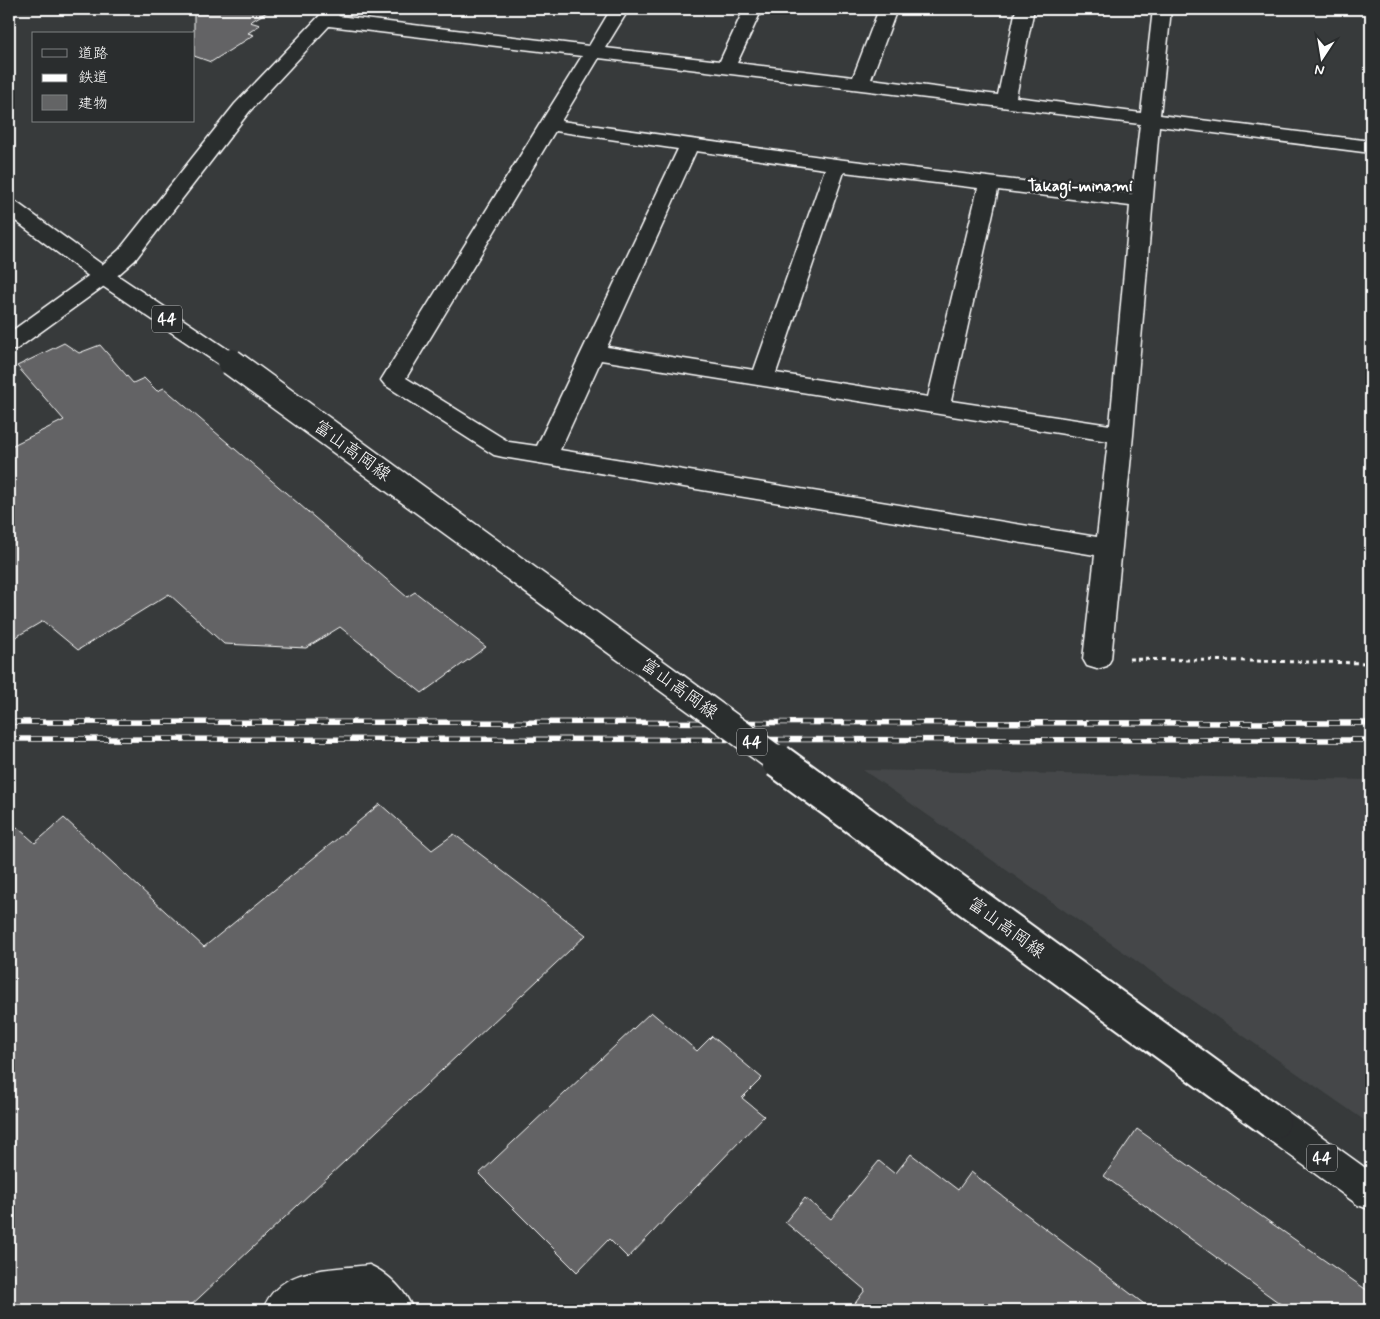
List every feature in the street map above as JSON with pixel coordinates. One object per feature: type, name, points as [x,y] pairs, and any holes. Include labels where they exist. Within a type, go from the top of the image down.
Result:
[{"type":"street","points":[[620,9],[393,380],[503,449],[1109,548]]},
{"type":"street","points":[[726,67],[753,9]]},
{"type":"street","points":[[860,84],[888,9]]},
{"type":"street","points":[[1006,101],[1025,9]]},
{"type":"street","points":[[1097,659],[1121,435],[1141,201],[1162,9]]},
{"type":"street","points":[[9,344],[103,276],[127,255],[242,108],[329,14],[594,52],[1371,147]]},
{"type":"street","points":[[550,126],[836,165],[1141,201]]},
{"type":"street","points":[[545,456],[689,146]]},
{"type":"street","points":[[763,378],[836,165]]},
{"type":"street","points":[[938,406],[989,184]]},
{"type":"street","name":"富山高岡線","points":[[9,206],[103,276],[231,362],[1371,1193]]},
{"type":"street","points":[[594,352],[1121,435]]},
{"type":"street","points":[[282,1310],[300,1293],[369,1284],[394,1310]]},
{"type":"path","points":[[1097,659],[1371,663]]},
{"type":"shaded area","points":[[863,770],[1371,780],[1371,1125]]},
{"type":"building","points":[[194,9],[272,9],[250,22],[260,25],[248,33],[254,35],[211,62],[195,56]]},
{"type":"building","points":[[64,343],[79,353],[100,345],[133,383],[144,378],[157,391],[164,388],[407,597],[415,592],[486,647],[422,693],[340,627],[306,648],[224,644],[169,594],[78,650],[43,621],[9,641],[9,447],[64,420],[17,366]]},
{"type":"building","points":[[380,804],[432,850],[454,834],[586,935],[186,1310],[9,1310],[9,820],[35,843],[64,818],[204,947]]},
{"type":"building","points":[[651,1012],[697,1051],[712,1036],[762,1078],[742,1098],[764,1116],[628,1258],[609,1239],[577,1272],[479,1174]]},
{"type":"building","points":[[1137,1129],[1371,1293],[1371,1310],[1289,1310],[1104,1176]]},
{"type":"building","points":[[911,1154],[958,1190],[971,1172],[1152,1310],[850,1310],[865,1290],[785,1222],[805,1198],[831,1219],[879,1161],[895,1174]]},
{"type":"railway","points":[[9,722],[1371,723]]},
{"type":"railway","points":[[9,739],[1371,740]]},
{"type":"district","name":"Takagi-minami","points":[[1080,186]]}]
